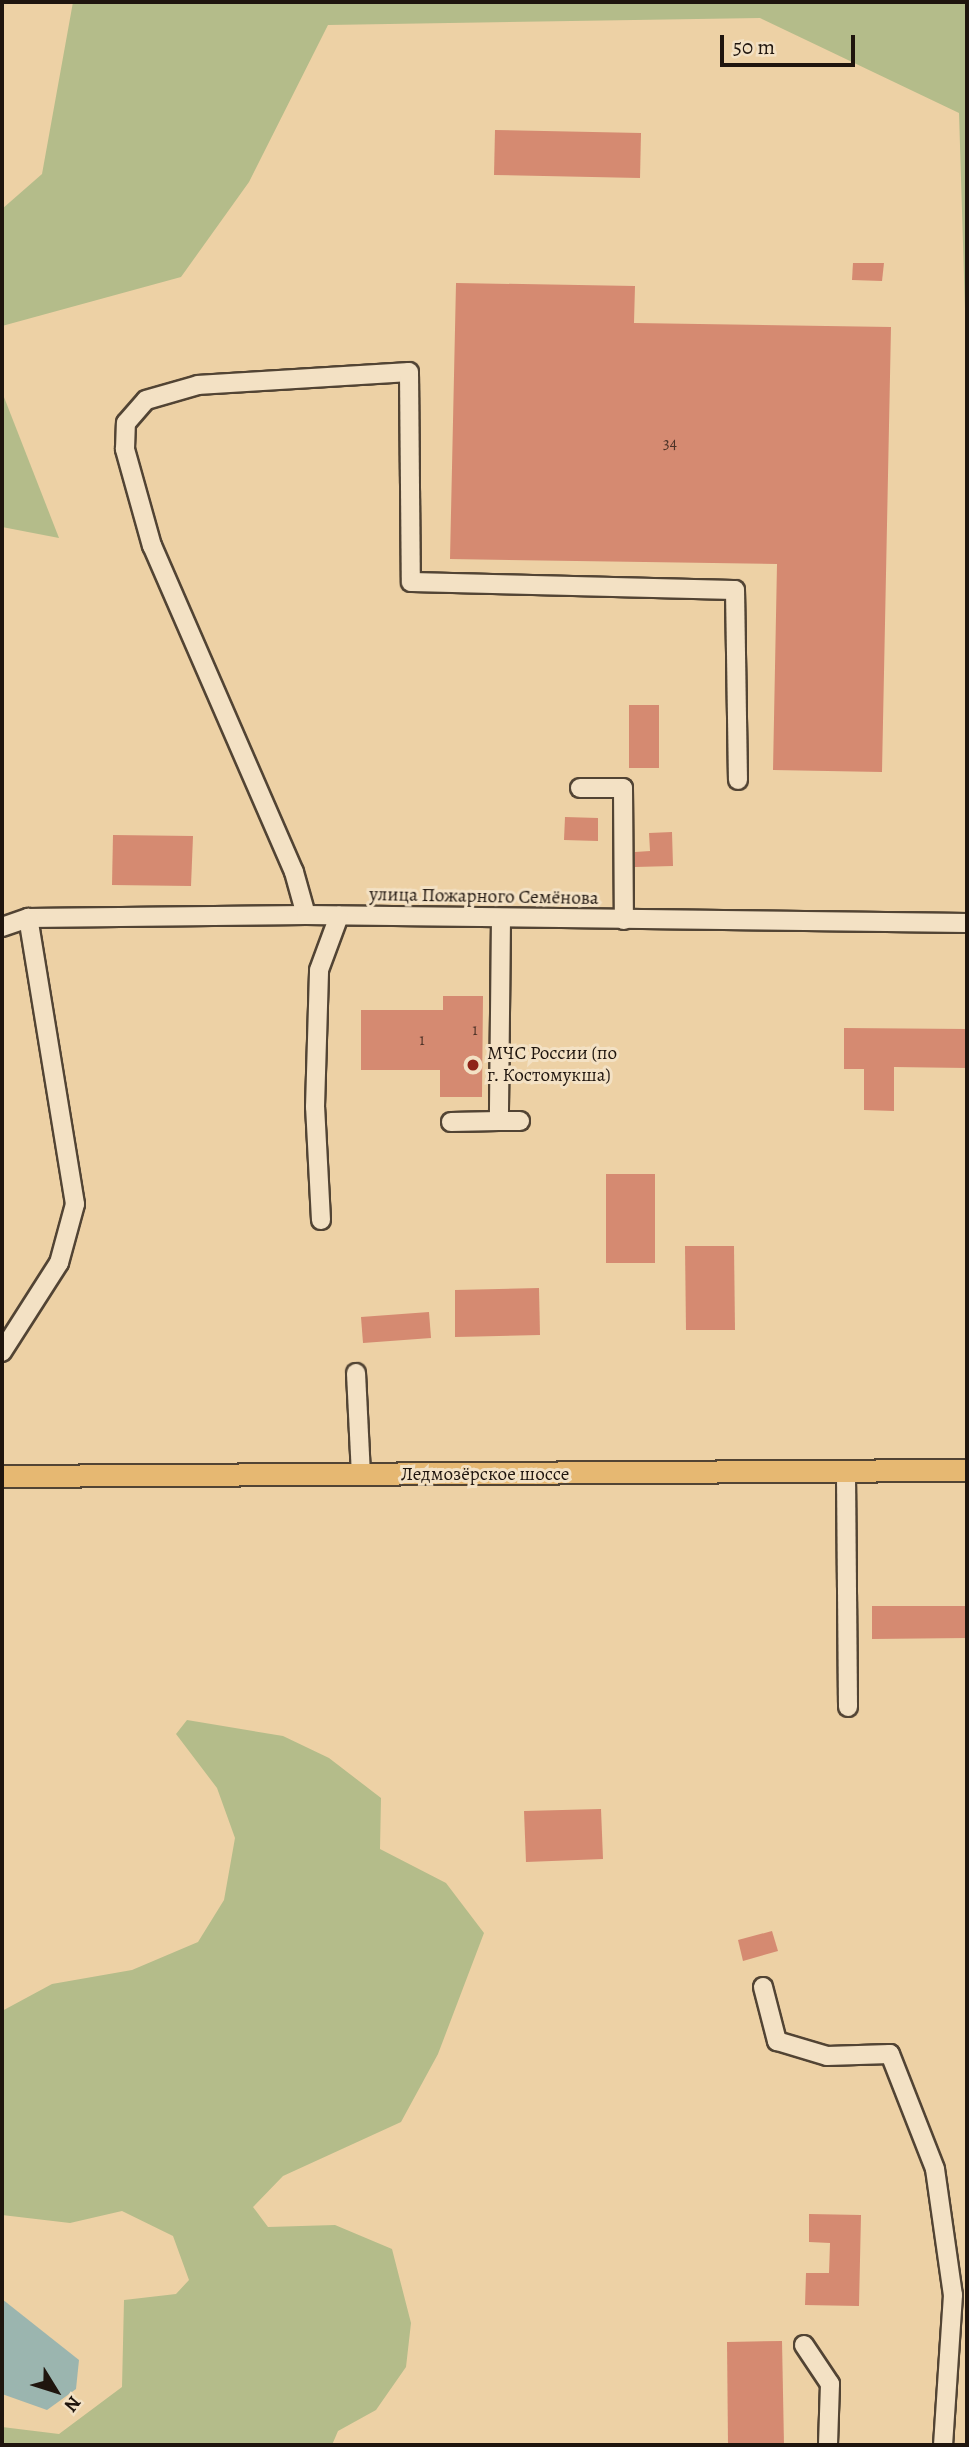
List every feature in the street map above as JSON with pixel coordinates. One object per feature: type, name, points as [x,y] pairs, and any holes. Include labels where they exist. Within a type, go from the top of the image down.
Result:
[{"type":"main road","name":"Ледмозёрское шоссе","points":[[2,1476],[846,1475],[967,1470]]},
{"type":"street","points":[[306,915],[294,872],[152,546],[125,449],[126,423],[146,400],[198,385],[409,372],[411,582],[735,590],[738,780]]},
{"type":"street","points":[[580,788],[623,788],[624,920]]},
{"type":"street","name":"улица Пожарного Семёнова","points":[[2,927],[28,918],[306,915],[967,923]]},
{"type":"street","points":[[321,1220],[315,1107],[319,970],[338,916]]},
{"type":"street","points":[[2,1352],[59,1263],[75,1204],[28,918]]},
{"type":"street","points":[[499,1121],[501,918]]},
{"type":"street","points":[[451,1122],[520,1121]]},
{"type":"street","points":[[356,1373],[361,1475]]},
{"type":"street","points":[[846,1475],[848,1707]]},
{"type":"street","points":[[763,1987],[777,2041],[827,2056],[890,2054],[935,2169],[953,2295],[943,2445]]},
{"type":"street","points":[[804,2345],[830,2384],[828,2445]]},
{"type":"green space","points":[[73,2],[967,2],[967,375],[959,113],[760,18],[328,25],[249,182],[181,277],[2,326],[2,209],[42,174]]},
{"type":"green space","points":[[2,392],[59,538],[2,527]]},
{"type":"green space","points":[[187,1720],[283,1736],[329,1758],[381,1798],[380,1849],[446,1883],[484,1933],[438,2054],[401,2122],[283,2176],[253,2207],[268,2227],[335,2225],[392,2249],[411,2323],[406,2367],[376,2410],[338,2431],[332,2445],[2,2445],[2,2427],[59,2434],[122,2387],[124,2300],[176,2294],[189,2280],[173,2236],[122,2211],[70,2223],[2,2215],[2,2011],[52,1984],[132,1970],[198,1942],[224,1900],[235,1838],[217,1788],[176,1734]]},
{"type":"water","points":[[2,2299],[79,2360],[76,2389],[47,2410],[2,2394]]},
{"type":"building","points":[[495,130],[641,133],[640,178],[494,175]]},
{"type":"building","points":[[853,263],[884,263],[882,281],[852,280]]},
{"type":"building","points":[[456,283],[635,286],[634,323],[891,327],[882,772],[773,770],[777,564],[450,559]]},
{"type":"building","points":[[629,705],[659,705],[659,768],[629,768]]},
{"type":"building","points":[[565,817],[598,818],[598,841],[564,840]]},
{"type":"building","points":[[672,832],[673,866],[635,867],[635,852],[650,851],[649,833]]},
{"type":"building","points":[[113,835],[193,836],[191,886],[112,885]]},
{"type":"building","points":[[443,996],[483,996],[482,1097],[440,1097],[440,1070],[361,1070],[361,1010],[443,1010]]},
{"type":"building","points":[[844,1028],[967,1029],[967,1068],[894,1067],[894,1111],[864,1110],[864,1069],[844,1069]]},
{"type":"building","points":[[606,1174],[655,1174],[655,1263],[606,1263]]},
{"type":"building","points":[[685,1246],[734,1246],[735,1330],[686,1330]]},
{"type":"building","points":[[539,1288],[540,1335],[455,1337],[455,1290]]},
{"type":"building","points":[[429,1312],[431,1338],[363,1343],[361,1317]]},
{"type":"building","points":[[872,1606],[967,1606],[967,1638],[872,1639]]},
{"type":"building","points":[[601,1809],[603,1859],[526,1862],[524,1811]]},
{"type":"building","points":[[772,1931],[778,1951],[743,1961],[738,1940]]},
{"type":"building","points":[[809,2214],[861,2215],[859,2306],[805,2305],[806,2273],[829,2273],[830,2243],[809,2242]]},
{"type":"building","points":[[782,2341],[784,2445],[728,2445],[727,2342]]},
{"type":"place","name":"МЧС России (по г. Костомукша)","points":[[473,1065]]}]
